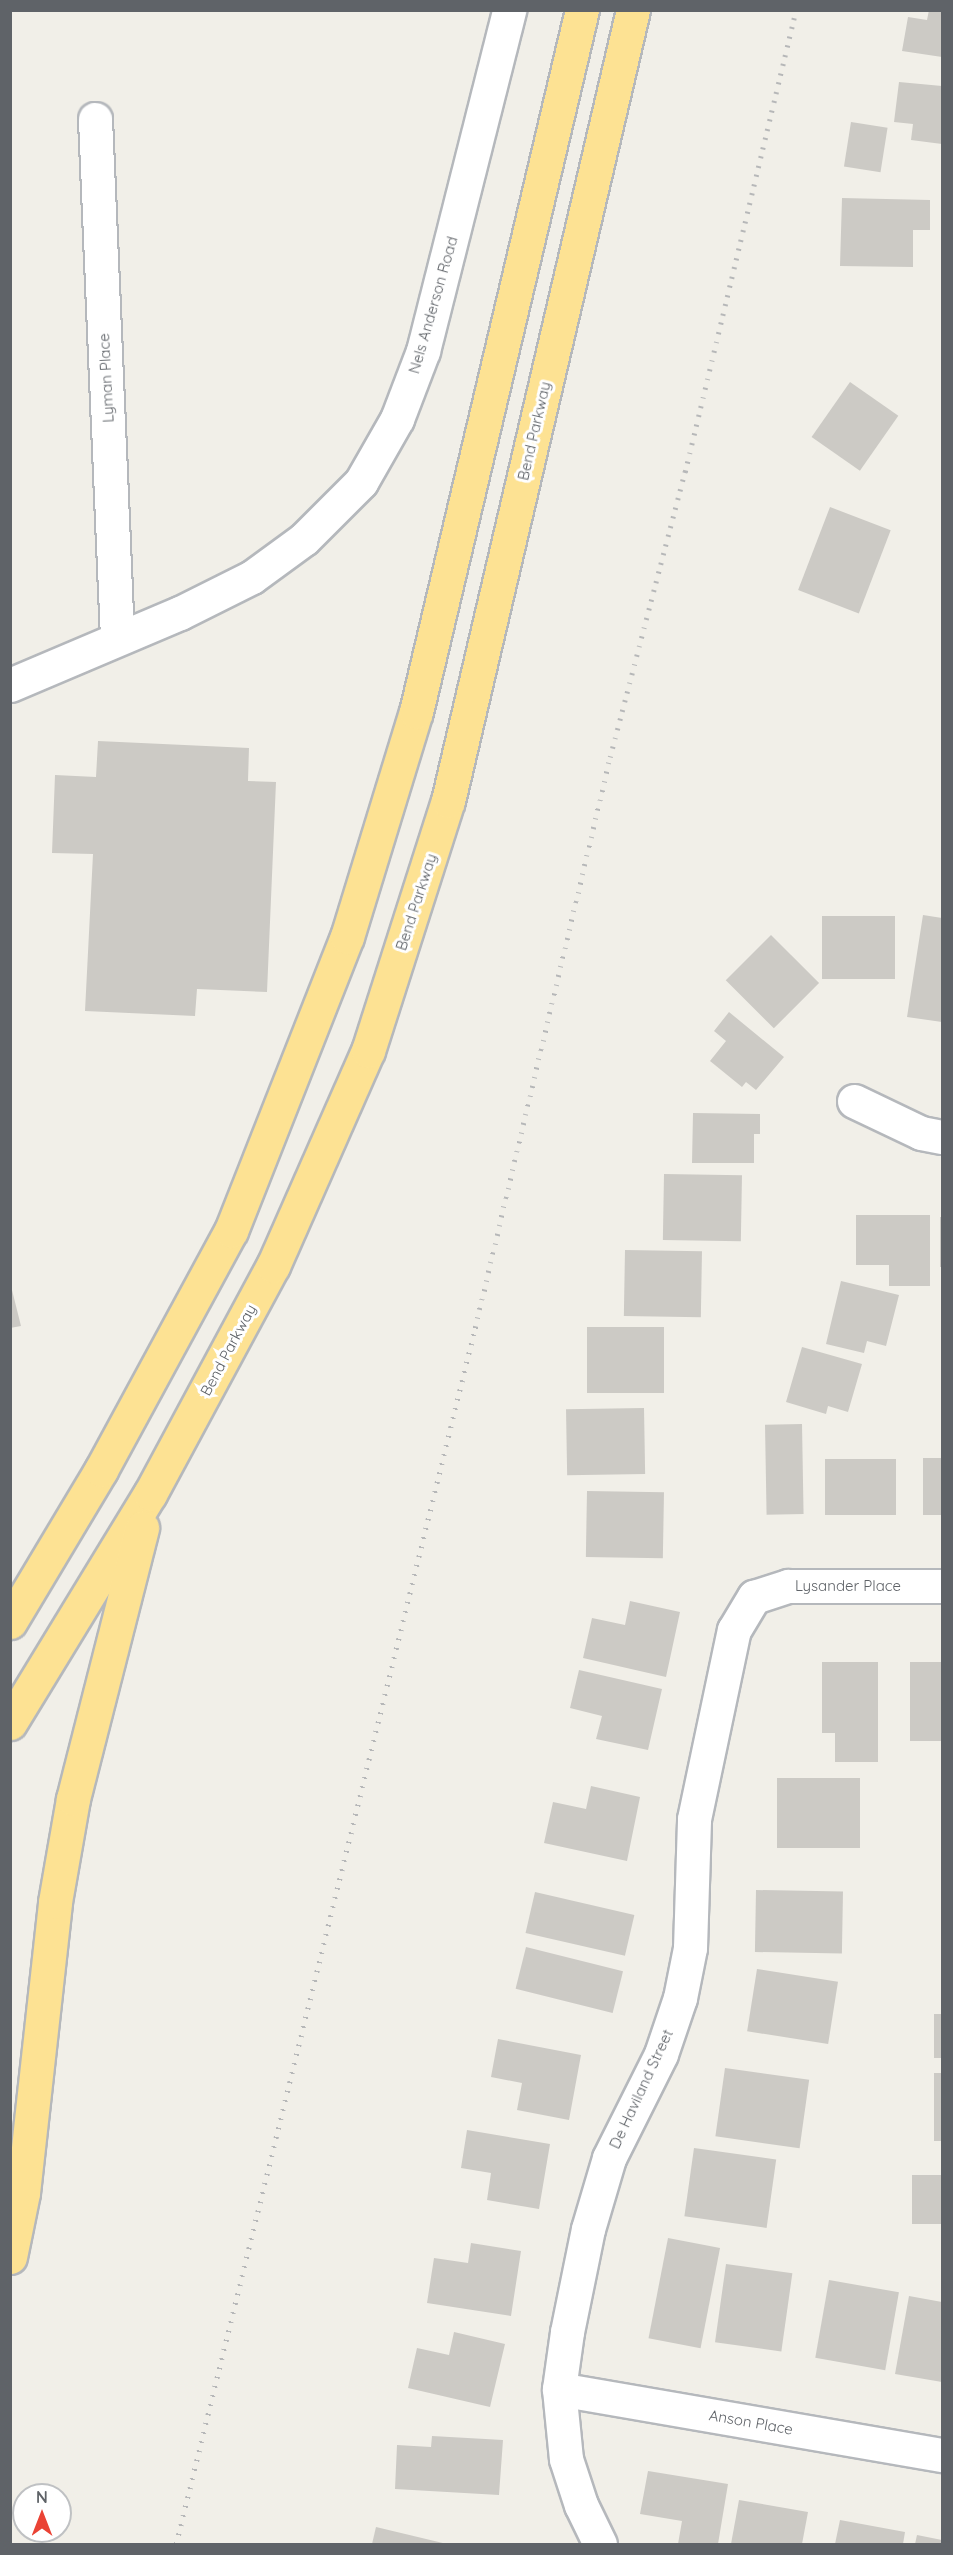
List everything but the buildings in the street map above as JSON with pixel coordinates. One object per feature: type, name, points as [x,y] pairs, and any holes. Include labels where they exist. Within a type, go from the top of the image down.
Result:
[{"type":"highway","points":[[10,1622],[101,1470],[231,1231],[347,937],[416,712],[582,10]]},
{"type":"highway","name":"Bend Parkway","points":[[10,1723],[150,1494],[273,1266],[368,1051],[448,801],[633,10]]},
{"type":"highway","points":[[10,2257],[23,2193],[55,1902],[73,1799],[150,1494]]},
{"type":"street","name":"Nels Anderson Road","points":[[10,685],[117,637],[180,613],[252,577],[304,539],[361,482],[397,419],[423,351],[509,10]]},
{"type":"street","name":"Lyman Place","points":[[94,119],[117,637]]},
{"type":"street","points":[[854,1101],[921,1133],[942,1137]]},
{"type":"street","name":"Lysander Place","points":[[754,1597],[788,1586],[942,1586]]},
{"type":"street","name":"De Haviland Street","points":[[600,2544],[580,2505],[566,2459],[559,2389],[588,2229],[609,2157],[661,2054],[680,1998],[690,1948],[694,1819],[734,1630],[754,1597]]},
{"type":"street","name":"Anson Place","points":[[559,2389],[942,2455]]},
{"type":"railway","points":[[176,2544],[475,1328],[610,757],[685,472],[796,10]]}]
